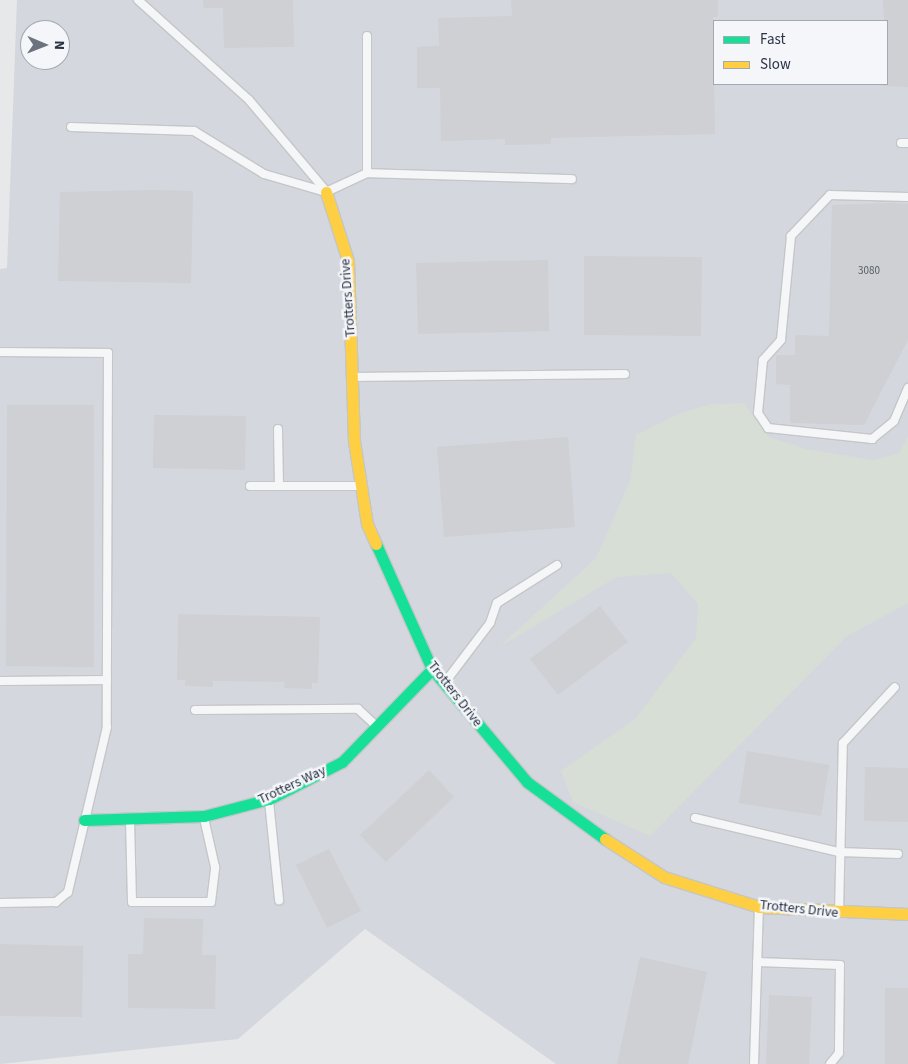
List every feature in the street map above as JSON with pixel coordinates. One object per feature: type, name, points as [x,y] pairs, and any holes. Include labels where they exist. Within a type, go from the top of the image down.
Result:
[{"type":"street","name":"Trotters Drive","points":[[326,192],[348,261],[352,377],[361,486],[367,524],[432,669],[444,684],[527,782],[579,823],[664,877],[759,906],[838,914],[908,914]]},
{"type":"street","name":"Trotters Way","points":[[84,820],[204,816],[269,799],[342,762],[432,669]]},
{"type":"lane","points":[[138,0],[249,100],[326,192]]},
{"type":"lane","points":[[367,36],[367,173]]},
{"type":"lane","points":[[71,127],[194,131],[264,174],[326,192],[367,173],[572,179]]},
{"type":"lane","points":[[908,197],[830,195],[790,236],[781,340],[763,360],[758,414],[768,428],[872,439],[894,421],[908,388]]},
{"type":"lane","points":[[0,352],[108,353],[107,727],[84,820],[79,857],[64,897],[49,903],[0,903]]},
{"type":"lane","points":[[352,377],[625,374]]},
{"type":"lane","points":[[278,429],[279,486]]},
{"type":"lane","points":[[250,486],[361,486]]},
{"type":"lane","points":[[444,684],[490,623],[496,603],[557,565]]},
{"type":"lane","points":[[0,680],[107,680]]},
{"type":"lane","points":[[838,914],[843,743],[895,687]]},
{"type":"lane","points":[[195,710],[358,709],[377,726]]},
{"type":"lane","points":[[269,799],[280,900]]},
{"type":"lane","points":[[130,818],[132,902],[211,902],[214,867],[204,816]]},
{"type":"lane","points":[[695,818],[839,852],[898,854]]},
{"type":"lane","points":[[754,1064],[759,906]]},
{"type":"lane","points":[[757,962],[840,965],[839,1053],[830,1064]]},
{"type":"shaded area","points":[[17,0],[908,0],[908,1064],[556,1064],[365,929],[238,1039],[0,1064],[0,269],[7,268]]},
{"type":"shaded area","points":[[744,403],[769,437],[806,449],[873,460],[899,453],[908,436],[908,603],[847,636],[650,836],[573,802],[561,771],[636,718],[696,638],[698,604],[671,573],[617,577],[499,647],[596,558],[630,481],[636,435],[680,413],[712,404]]},
{"type":"building","points":[[203,0],[293,0],[294,47],[224,48],[223,8],[204,8]]},
{"type":"building","points":[[511,0],[718,0],[718,17],[713,17],[715,134],[551,138],[551,144],[505,145],[505,139],[441,141],[440,88],[417,88],[417,47],[439,46],[438,18],[512,16]]},
{"type":"building","points":[[883,0],[908,0],[908,87],[882,86],[888,85],[888,20],[884,20]]},
{"type":"building","points":[[193,191],[191,283],[58,281],[60,192]]},
{"type":"building","points":[[908,204],[908,340],[864,425],[790,423],[790,385],[776,384],[776,355],[795,355],[795,335],[829,336],[832,205]]},
{"type":"building","points":[[584,256],[702,257],[701,336],[584,335]]},
{"type":"building","points":[[548,260],[549,331],[418,334],[416,263]]},
{"type":"building","points":[[7,405],[94,405],[94,667],[6,666]]},
{"type":"building","points":[[154,415],[246,416],[245,470],[153,468]]},
{"type":"building","points":[[568,437],[575,527],[444,537],[437,447]]},
{"type":"building","points":[[600,606],[628,642],[558,695],[530,659]]},
{"type":"building","points":[[178,614],[320,617],[318,683],[312,683],[312,689],[284,688],[285,682],[213,681],[213,687],[185,686],[185,680],[177,680]]},
{"type":"building","points":[[747,751],[829,765],[821,816],[739,803]]},
{"type":"building","points":[[865,767],[908,768],[908,822],[864,821]]},
{"type":"building","points":[[429,770],[454,797],[386,862],[360,835]]},
{"type":"building","points":[[329,849],[361,911],[327,928],[296,865]]},
{"type":"building","points":[[144,918],[203,919],[202,955],[216,955],[215,1009],[128,1008],[128,954],[143,954]]},
{"type":"building","points":[[0,944],[83,946],[82,1017],[0,1016]]},
{"type":"building","points":[[640,957],[707,972],[688,1064],[617,1064]]},
{"type":"building","points":[[885,988],[908,988],[908,1064],[885,1064]]},
{"type":"building","points":[[769,995],[812,997],[809,1064],[766,1064]]},
{"type":"traffic: fast","points":[[376,544],[432,669],[527,782],[605,839]]},
{"type":"traffic: fast","points":[[84,820],[204,816],[269,799],[342,762],[432,669]]},
{"type":"traffic: slow","points":[[326,192],[348,261],[354,441],[367,524],[376,544]]},
{"type":"traffic: slow","points":[[605,839],[664,877],[759,907],[908,914]]}]
